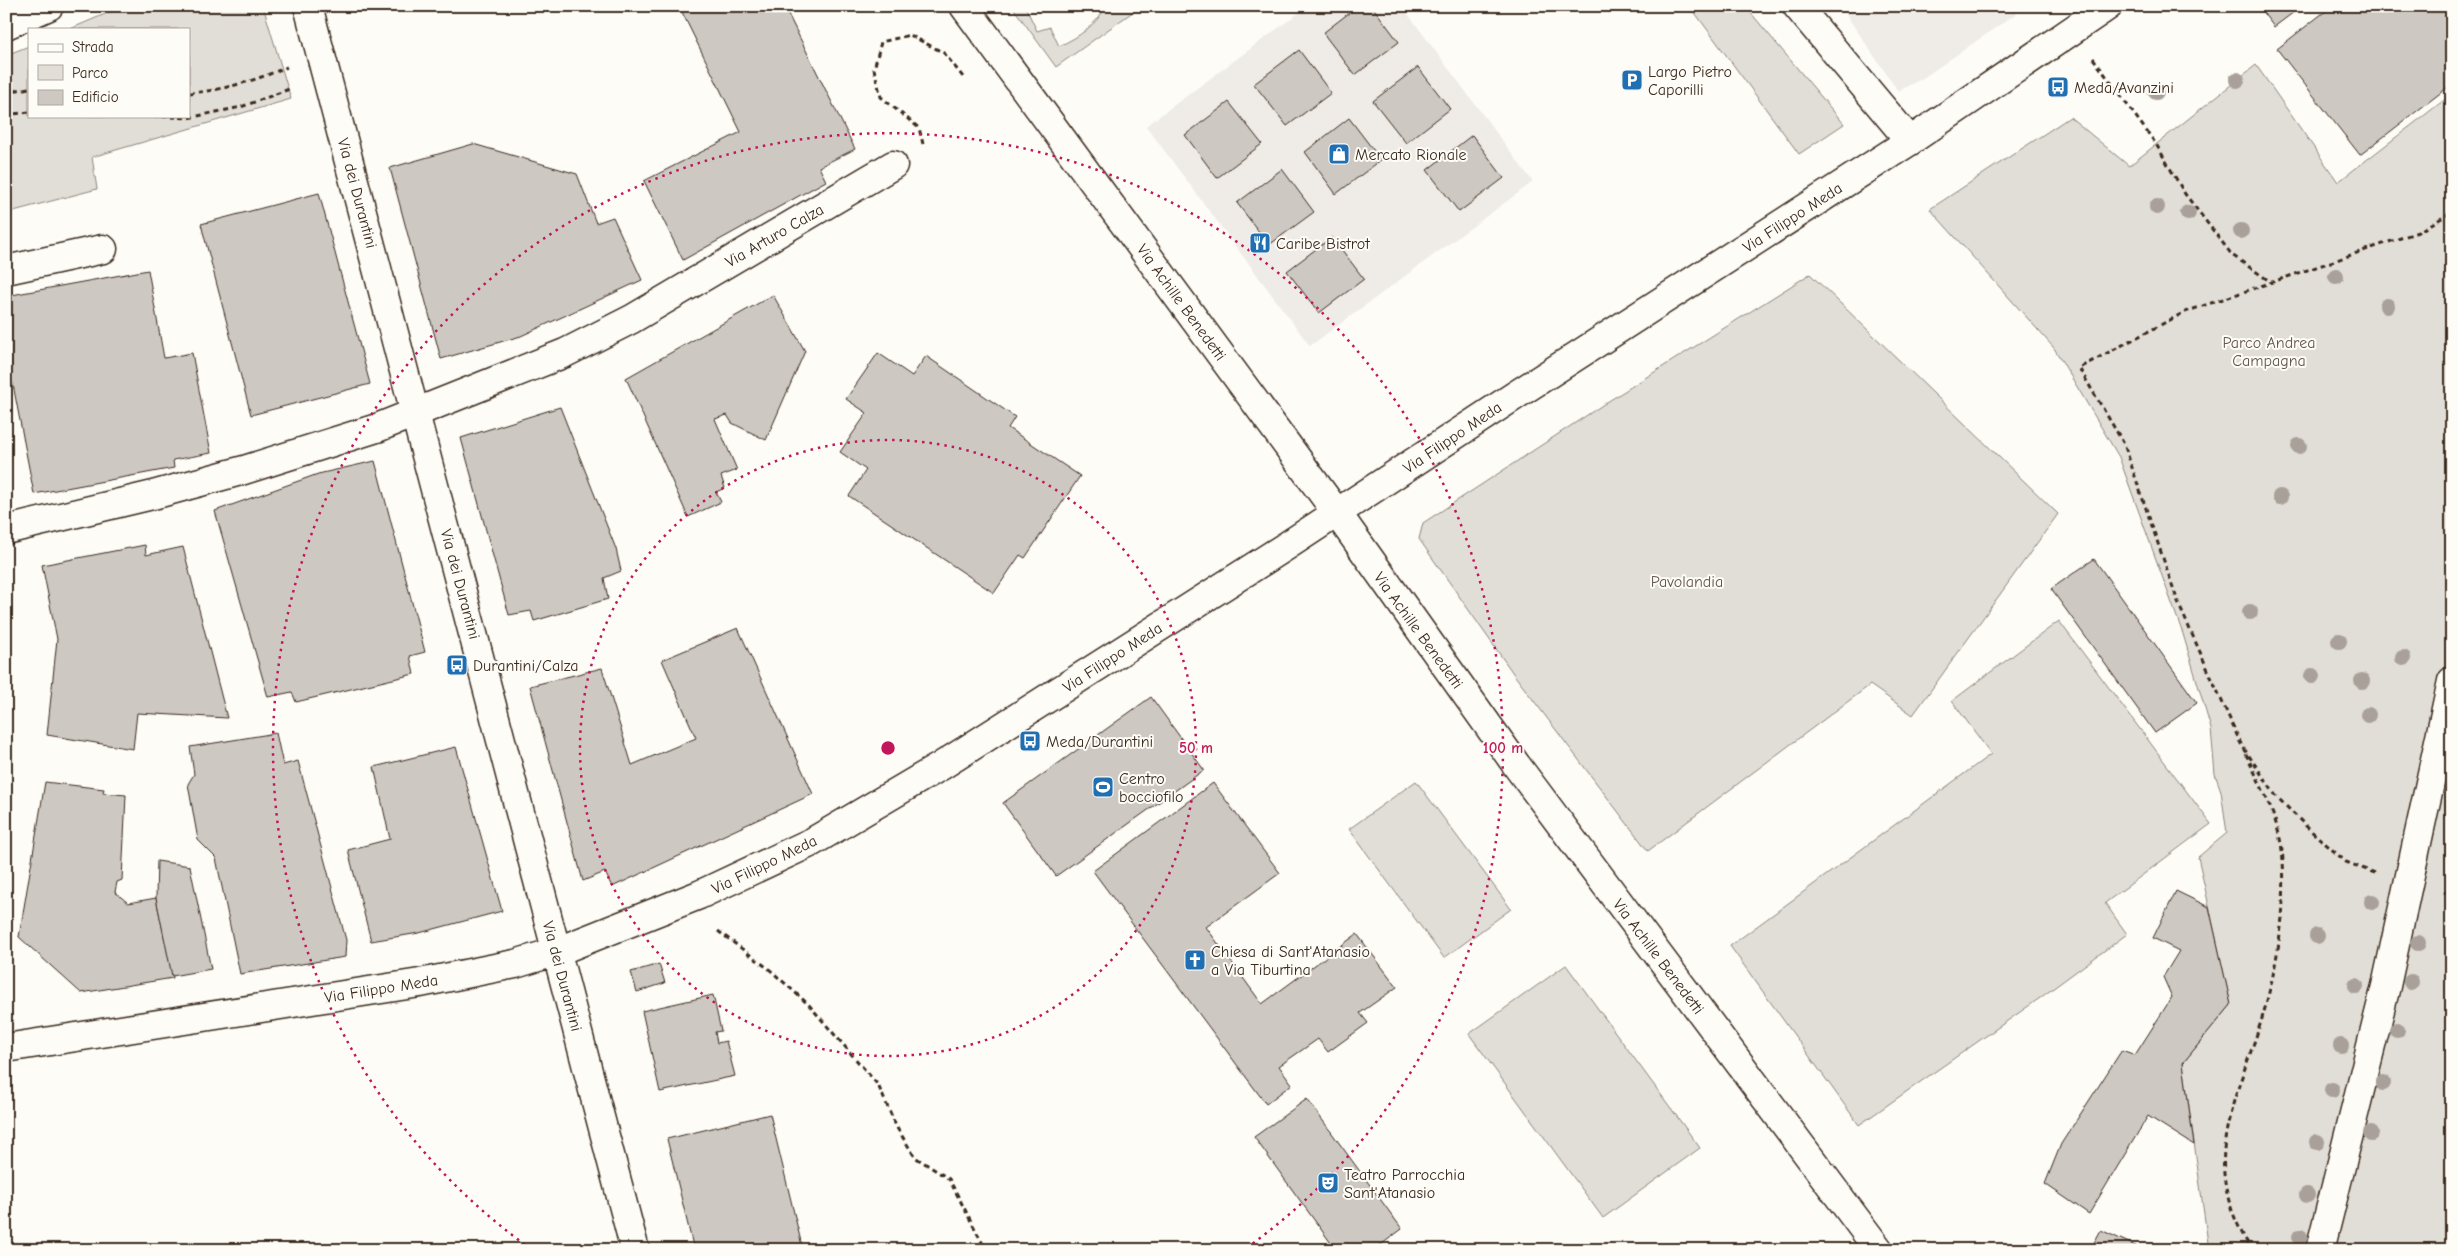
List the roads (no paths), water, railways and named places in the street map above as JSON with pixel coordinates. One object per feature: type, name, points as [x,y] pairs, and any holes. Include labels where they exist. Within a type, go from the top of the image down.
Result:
[{"type":"street","points":[[6,25],[48,6]]},
{"type":"street","name":"Via dei Durantini","points":[[308,6],[636,1250]]},
{"type":"street","name":"Via Achille Benedetti","points":[[964,6],[1337,513],[1523,774],[1879,1250]]},
{"type":"street","points":[[1797,6],[1910,141]]},
{"type":"street","name":"Via Filippo Meda","points":[[6,1048],[420,983],[515,964],[558,952],[699,895],[812,842],[941,766],[1337,513],[1519,393],[1910,141],[2074,31],[2108,6]]},
{"type":"street","name":"Via Arturo Calza","points":[[6,530],[153,496],[244,470],[377,428],[565,353],[623,323],[893,165]]},
{"type":"street","points":[[6,270],[103,249]]},
{"type":"street","points":[[2320,1250],[2386,986],[2452,681]]},
{"type":"place","name":"Largo Pietro Caporilli","points":[[1632,80]]},
{"type":"place","name":"Meda/Avanzini","points":[[2058,87]]},
{"type":"place","name":"Mercato Rionale","points":[[1339,154]]},
{"type":"place","name":"Caribe Bistrot","points":[[1260,243]]},
{"type":"place","name":"Durantini/Calza","points":[[457,665]]},
{"type":"place","name":"Meda/Durantini","points":[[1030,741]]},
{"type":"place","name":"Centro bocciofilo","points":[[1103,787]]},
{"type":"place","name":"Chiesa di Sant'Atanasio a Via Tiburtina","points":[[1195,960]]},
{"type":"place","name":"Teatro Parrocchia Sant'Atanasio","points":[[1328,1183]]},
{"type":"park label","name":"Parco Andrea Campagna","points":[[2269,351]]},
{"type":"park label","name":"Pavolandia","points":[[1687,581]]}]
